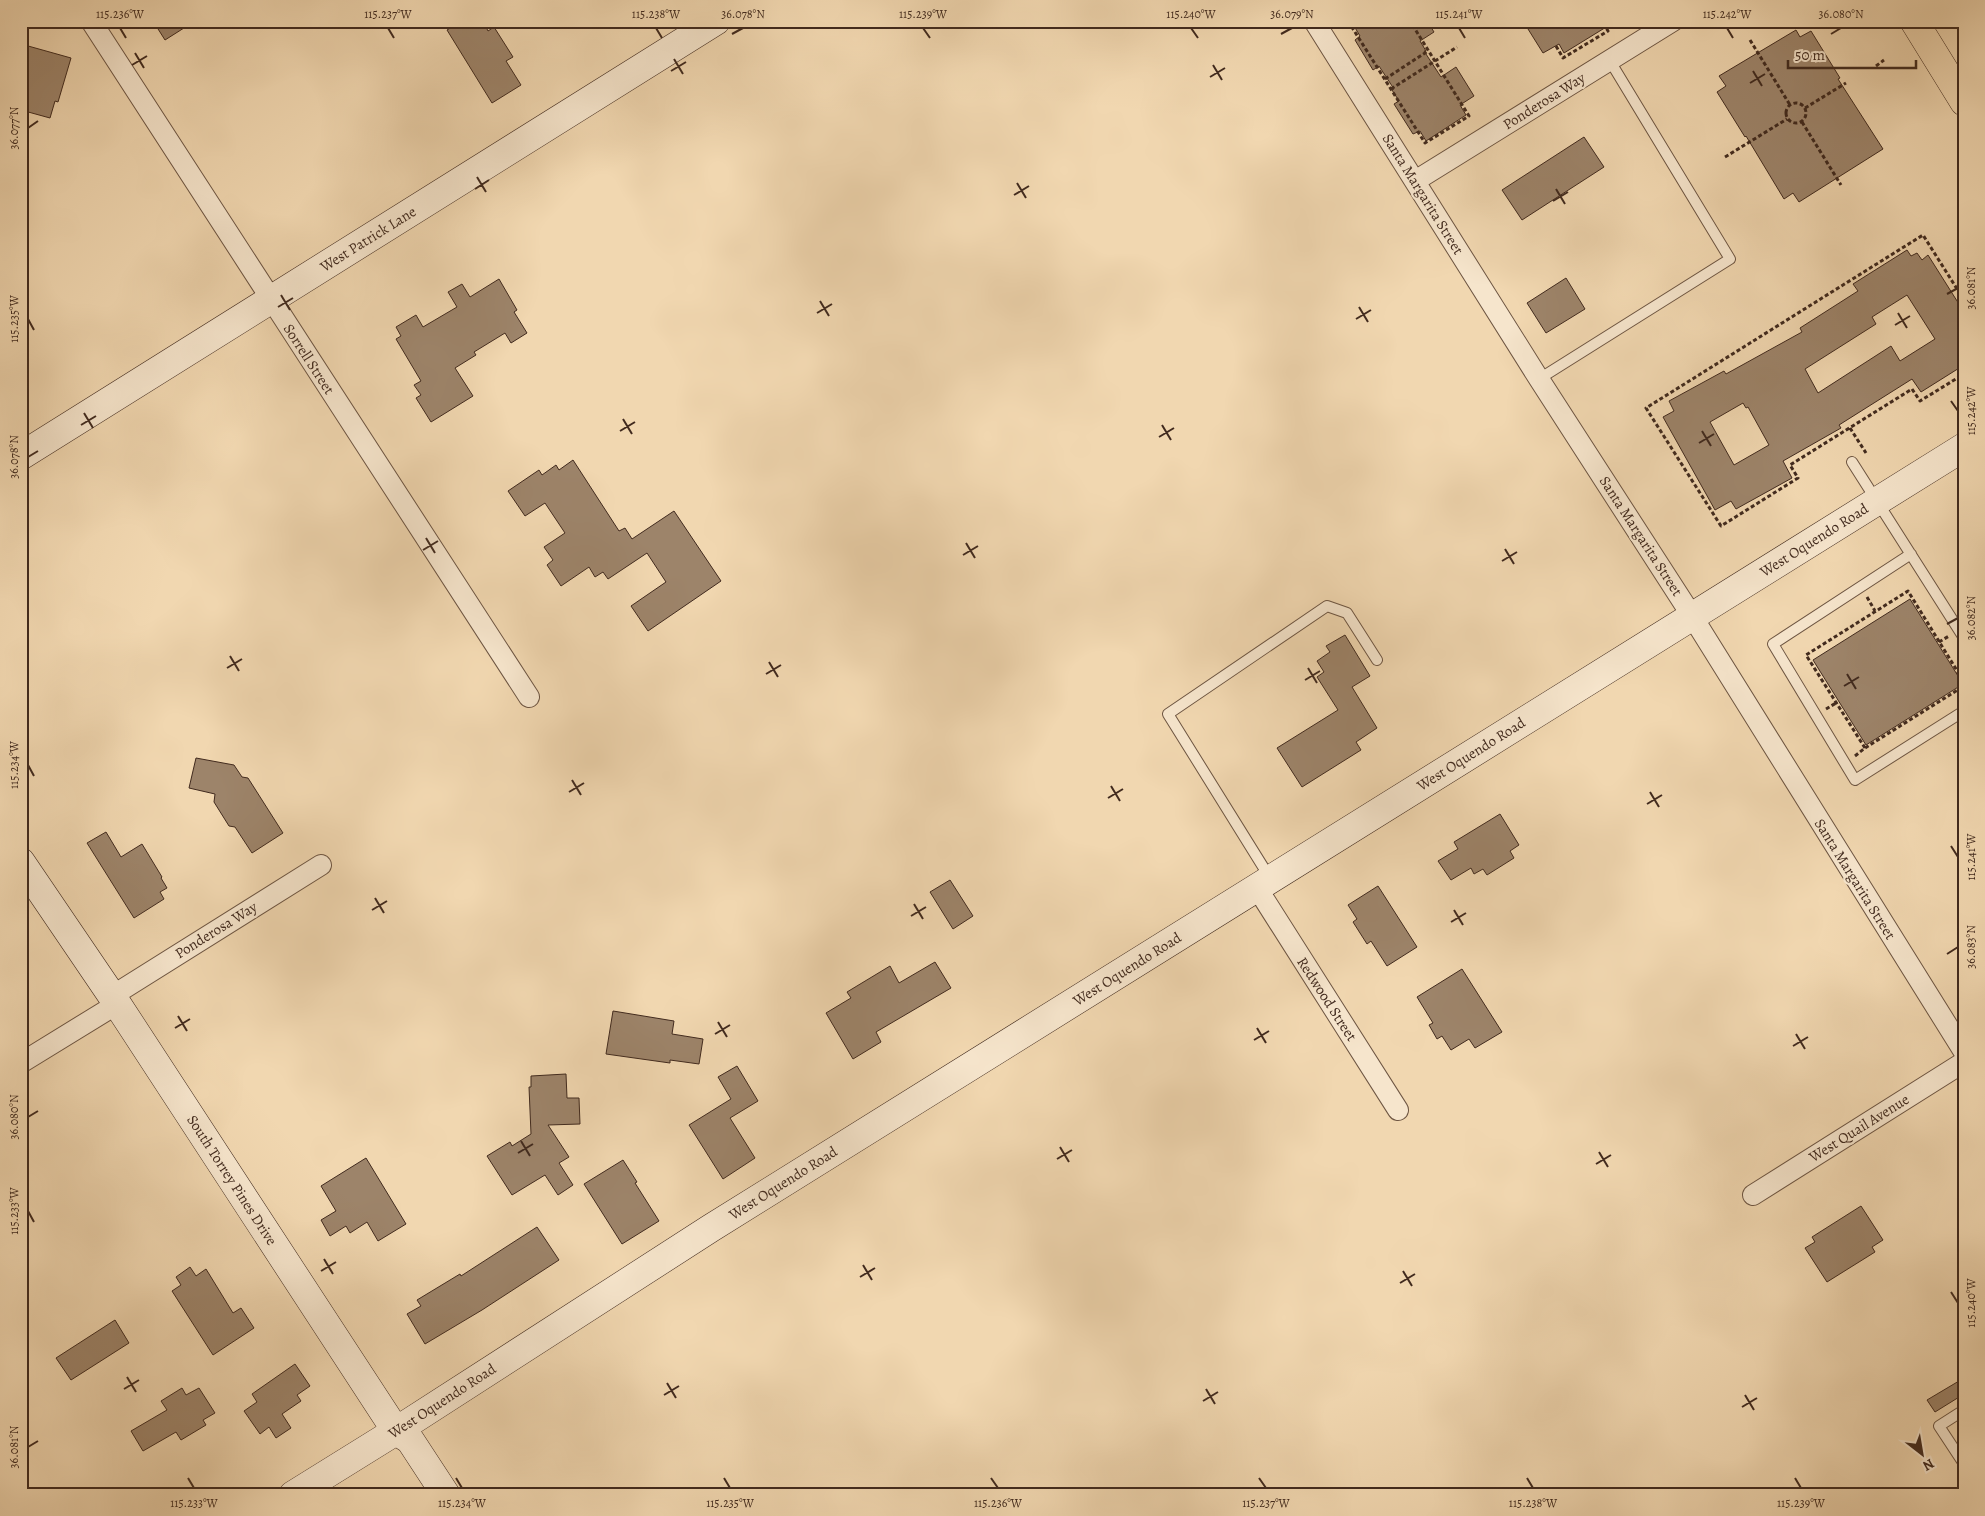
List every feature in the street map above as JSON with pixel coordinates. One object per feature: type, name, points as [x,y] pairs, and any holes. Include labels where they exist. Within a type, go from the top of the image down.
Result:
[{"type":"main road","points":[[1914,21],[1964,102]]},
{"type":"street","name":"Sorrell Street","points":[[91,21],[529,697]]},
{"type":"street","name":"Santa Margarita Street","points":[[1314,21],[1692,616],[1964,1052]]},
{"type":"street","name":"Ponderosa Way","points":[[1415,181],[1672,21]]},
{"type":"street","name":"West Patrick Lane","points":[[21,456],[271,300],[707,23]]},
{"type":"street","name":"West Oquendo Road","points":[[293,1495],[396,1431],[711,1228],[1964,447]]},
{"type":"street","name":"South Torrey Pines Drive","points":[[21,862],[114,1000],[396,1431],[410,1440],[446,1495]]},
{"type":"street","name":"Ponderosa Way","points":[[21,1063],[321,865]]},
{"type":"street","name":"Redwood Street","points":[[1264,883],[1398,1110]]},
{"type":"street","name":"West Quail Avenue","points":[[1753,1195],[1964,1062]]},
{"type":"lane","points":[[1540,379],[1730,259],[1610,60]]},
{"type":"lane","points":[[1852,462],[1878,500],[1964,638]]},
{"type":"lane","points":[[1911,554],[1773,644],[1855,780],[1964,711]]},
{"type":"lane","points":[[1264,883],[1168,714],[1327,606],[1347,613],[1377,660]]},
{"type":"lane","points":[[1964,1410],[1939,1426],[1964,1464]]},
{"type":"path","points":[[1355,21],[1349,23],[1425,144],[1469,116],[1410,21]]},
{"type":"path","points":[[1556,46],[1564,58],[1608,31],[1602,21]]},
{"type":"path","points":[[1750,40],[1790,105]]},
{"type":"path","points":[[1391,89],[1457,47]]},
{"type":"path","points":[[1384,79],[1428,51]]},
{"type":"path","points":[[1876,66],[1884,60]]},
{"type":"path","points":[[1805,108],[1846,83]]},
{"type":"path","points":[[1796,103],[1805,108],[1807,113],[1802,122],[1791,123],[1787,119],[1786,109],[1790,105],[1796,103]]},
{"type":"path","points":[[1724,157],[1787,119]]},
{"type":"path","points":[[1802,122],[1841,185]]},
{"type":"path","points":[[1964,300],[1923,235],[1646,408],[1721,526],[1798,478],[1790,465],[1912,389],[1920,401],[1964,374]]},
{"type":"path","points":[[1850,428],[1866,453]]},
{"type":"path","points":[[1964,682],[1908,591],[1806,655],[1865,748],[1964,686]]},
{"type":"building","points":[[153,21],[195,21],[165,40]]},
{"type":"building","points":[[462,21],[483,21],[488,31],[494,27],[513,57],[506,61],[521,85],[492,103],[447,30]]},
{"type":"building","points":[[1351,21],[1427,21],[1434,32],[1420,41],[1426,51],[1424,51],[1441,77],[1456,67],[1474,96],[1460,105],[1466,115],[1426,141],[1420,131],[1413,134],[1394,104],[1399,101],[1392,90],[1394,89],[1379,66],[1373,70],[1355,40],[1360,36]]},
{"type":"building","points":[[1523,21],[1616,21],[1564,53],[1559,44],[1543,53]]},
{"type":"building","points":[[1796,30],[1800,37],[1811,31],[1840,78],[1838,79],[1883,149],[1799,202],[1793,193],[1784,199],[1717,92],[1726,86],[1719,76]]},
{"type":"building","points":[[21,44],[71,58],[58,102],[55,101],[50,118],[21,110]]},
{"type":"building","points":[[1584,137],[1604,167],[1522,220],[1502,190]]},
{"type":"building","points":[[1907,250],[1911,256],[1917,253],[1922,260],[1928,255],[1964,312],[1964,365],[1921,392],[1912,379],[1839,425],[1841,428],[1783,461],[1792,478],[1736,509],[1731,501],[1715,510],[1663,417],[1674,411],[1669,401],[1724,371],[1726,374],[1802,332],[1800,328],[1858,291],[1853,284]],"holes":[[[1907,295],[1935,339],[1900,361],[1891,346],[1818,393],[1805,369],[1876,324],[1872,317]],[[1743,403],[1746,408],[1748,407],[1769,445],[1734,465],[1710,422]]]},
{"type":"building","points":[[1566,278],[1585,309],[1546,333],[1527,303]]},
{"type":"building","points":[[499,279],[517,310],[514,312],[527,333],[511,343],[505,333],[474,352],[476,355],[455,368],[473,396],[431,422],[416,398],[421,395],[414,385],[421,381],[396,339],[401,336],[396,327],[416,315],[423,327],[457,307],[448,292],[462,284],[470,297]]},
{"type":"building","points":[[573,460],[619,531],[625,528],[632,539],[674,511],[721,581],[648,631],[631,606],[666,582],[647,553],[608,579],[603,572],[595,577],[589,567],[561,586],[547,565],[553,560],[544,547],[565,533],[545,503],[525,516],[508,491],[539,470],[542,475],[556,465],[559,470]]},
{"type":"building","points":[[1910,599],[1963,684],[1866,745],[1813,660]]},
{"type":"building","points":[[1345,635],[1370,676],[1352,687],[1377,728],[1356,742],[1361,750],[1302,787],[1277,748],[1338,710],[1317,677],[1324,672],[1317,661],[1330,652],[1326,646]]},
{"type":"building","points":[[196,758],[234,765],[242,777],[248,778],[283,833],[252,853],[235,827],[229,826],[214,802],[215,794],[189,788]]},
{"type":"building","points":[[1500,814],[1519,845],[1510,851],[1514,858],[1487,875],[1483,869],[1474,874],[1471,868],[1451,880],[1438,861],[1458,849],[1454,842]]},
{"type":"building","points":[[106,832],[121,857],[142,844],[167,888],[160,892],[164,899],[134,918],[87,843]]},
{"type":"building","points":[[950,880],[973,916],[953,929],[930,892]]},
{"type":"building","points":[[1378,886],[1417,947],[1387,966],[1371,941],[1367,944],[1353,922],[1357,919],[1348,905]]},
{"type":"building","points":[[935,962],[951,988],[876,1032],[881,1042],[853,1059],[826,1013],[851,998],[847,992],[890,966],[899,983]]},
{"type":"building","points":[[1462,969],[1502,1032],[1475,1048],[1469,1039],[1451,1050],[1442,1036],[1437,1039],[1429,1025],[1433,1023],[1417,997]]},
{"type":"building","points":[[613,1011],[674,1021],[672,1034],[703,1039],[699,1064],[670,1060],[670,1063],[606,1054]]},
{"type":"building","points":[[737,1066],[758,1101],[730,1118],[755,1158],[723,1179],[689,1125],[731,1099],[718,1077]]},
{"type":"building","points":[[566,1074],[567,1098],[579,1098],[580,1124],[548,1125],[569,1157],[559,1163],[573,1185],[558,1195],[545,1175],[512,1195],[487,1156],[510,1142],[512,1146],[531,1134],[529,1087],[531,1087],[531,1076]]},
{"type":"building","points":[[366,1158],[406,1224],[378,1241],[367,1222],[350,1233],[346,1226],[330,1236],[321,1220],[336,1211],[321,1186]]},
{"type":"building","points":[[623,1160],[659,1221],[622,1244],[584,1184]]},
{"type":"building","points":[[1861,1206],[1883,1240],[1872,1247],[1875,1252],[1827,1282],[1805,1248],[1815,1242],[1812,1237]]},
{"type":"building","points":[[537,1227],[559,1260],[425,1344],[407,1314],[421,1306],[417,1300],[460,1274],[461,1276]]},
{"type":"building","points":[[190,1267],[196,1276],[206,1269],[233,1313],[241,1308],[254,1328],[213,1355],[172,1291],[181,1285],[176,1277]]},
{"type":"building","points":[[115,1320],[129,1343],[71,1380],[56,1358]]},
{"type":"building","points":[[295,1364],[310,1386],[297,1395],[301,1401],[282,1414],[291,1428],[276,1438],[269,1427],[260,1434],[244,1411],[257,1402],[252,1394]]},
{"type":"building","points":[[1964,1378],[1964,1394],[1935,1412],[1927,1400]]},
{"type":"building","points":[[182,1388],[186,1395],[199,1388],[215,1413],[203,1420],[206,1425],[181,1440],[176,1432],[143,1451],[131,1431],[167,1410],[161,1401]]}]
